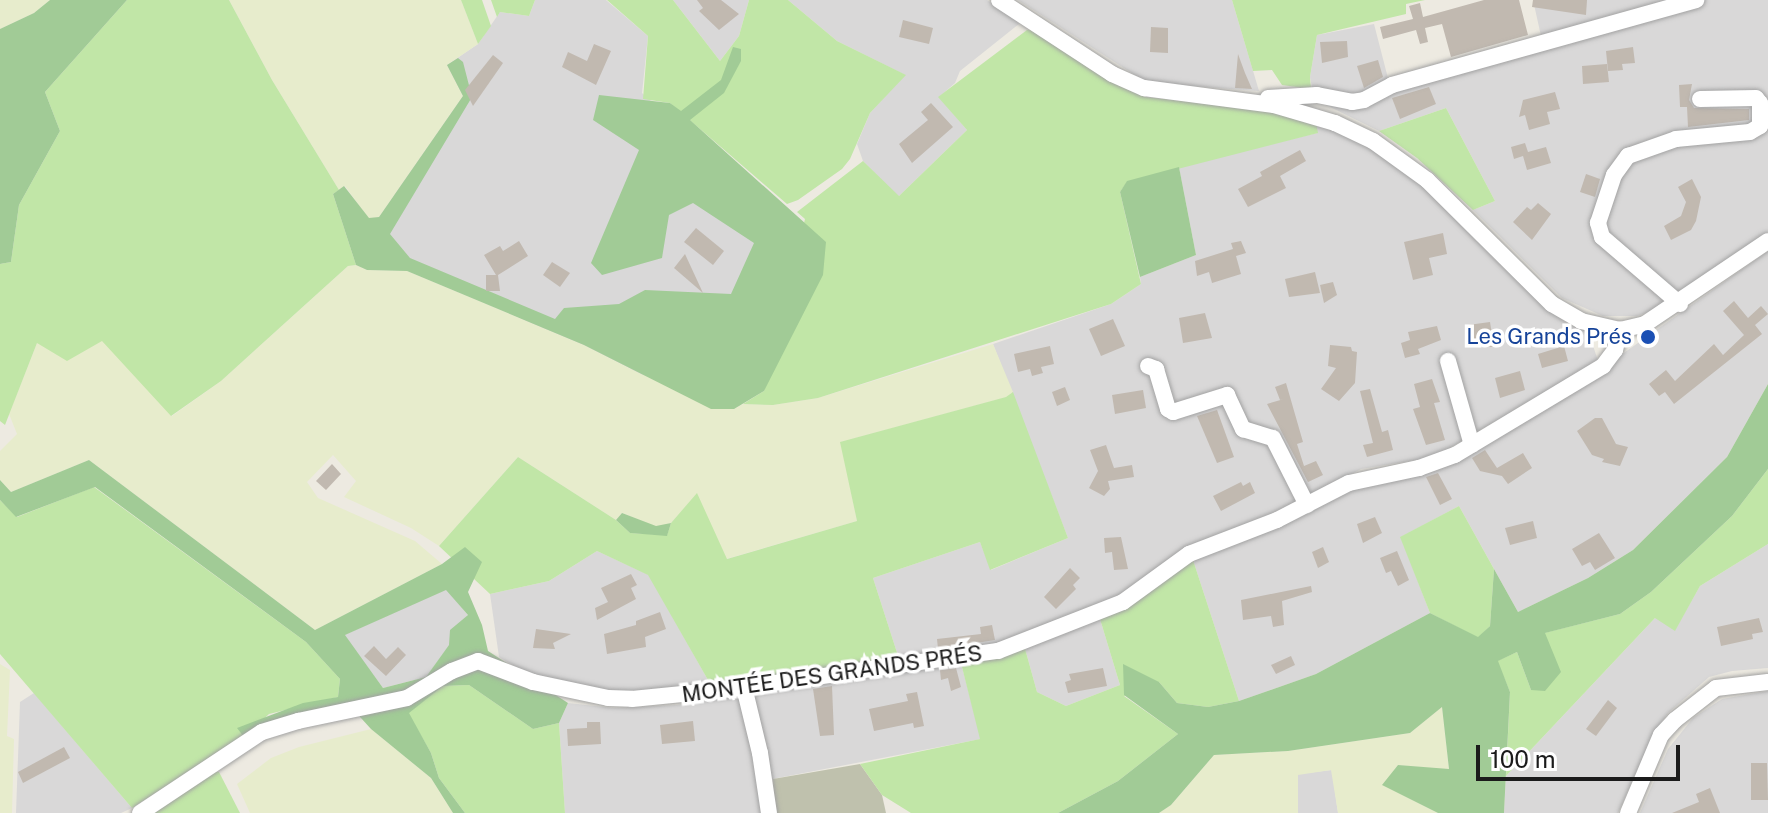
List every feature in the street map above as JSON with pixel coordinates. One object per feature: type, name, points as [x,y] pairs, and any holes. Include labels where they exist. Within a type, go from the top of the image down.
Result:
[{"type":"street","points":[[999,0],[1126,81],[1159,92],[1251,100],[1304,112],[1373,141],[1427,180],[1552,304],[1581,321],[1620,330],[1645,324],[1680,304],[1768,241]]},
{"type":"street","points":[[1251,100],[1317,95],[1352,102],[1364,100],[1392,85],[1696,0]]},
{"type":"street","points":[[1680,304],[1602,237],[1598,223],[1614,175],[1628,156],[1676,139],[1750,132],[1760,126],[1760,103],[1756,98],[1700,99]]},
{"type":"street","name":"MONTÉE DES GRANDS PRÉS","points":[[140,813],[262,732],[298,721],[407,698],[452,671],[478,661],[533,682],[608,698],[663,697],[998,651],[1123,602],[1189,554],[1307,505],[1349,483],[1419,468],[1472,445],[1603,366],[1615,350],[1620,330]]},
{"type":"street","points":[[1448,361],[1472,445]]},
{"type":"street","points":[[1148,366],[1156,369],[1168,409],[1173,412],[1227,395],[1243,429],[1273,438],[1307,505]]},
{"type":"street","points":[[1628,813],[1661,735],[1675,720],[1716,688],[1768,682]]},
{"type":"street","points":[[744,687],[760,753],[769,813]]},
{"type":"shaded area","points":[[0,0],[50,0],[34,13],[0,29]]},
{"type":"shaded area","points":[[229,0],[461,0],[478,44],[447,65],[463,96],[379,217],[369,219],[345,186],[339,190],[272,80]]},
{"type":"shaded area","points":[[535,0],[606,0],[648,36],[642,93],[818,250],[729,419],[373,247],[447,65],[478,44],[500,12],[529,16]]},
{"type":"shaded area","points":[[673,0],[749,0],[739,36],[720,61]]},
{"type":"shaded area","points":[[788,0],[987,0],[1018,20],[1019,24],[960,71],[955,83],[939,97],[967,130],[898,197],[863,161],[857,144],[870,113],[905,75],[837,41]]},
{"type":"shaded area","points":[[1018,0],[1232,0],[1259,91],[1161,84],[1141,79]]},
{"type":"shaded area","points":[[1533,0],[1768,0],[1768,232],[1659,308],[1637,316],[1603,316],[1562,298],[1473,210],[1495,201],[1446,108],[1379,131],[1314,99],[1310,77],[1317,35],[1374,24],[1390,86],[1543,45]]},
{"type":"shaded area","points":[[1316,123],[1372,148],[1411,173],[1546,307],[1569,325],[1588,330],[1598,361],[1434,457],[1361,469],[1132,590],[1008,644],[900,662],[873,578],[980,542],[991,570],[1068,538],[993,344],[1111,304],[1141,284],[1140,277],[1196,255],[1179,167],[1317,133]]},
{"type":"shaded area","points":[[1768,251],[1768,384],[1727,457],[1633,550],[1588,578],[1518,612],[1459,506],[1401,537],[1430,613],[1316,674],[1239,701],[1193,560],[1333,494],[1405,476],[1587,379]]},
{"type":"shaded area","points":[[356,265],[367,270],[407,271],[584,345],[641,374],[734,409],[743,404],[773,405],[818,398],[993,344],[1013,392],[1007,397],[841,442],[857,521],[726,559],[697,494],[671,523],[656,527],[622,513],[616,520],[518,457],[439,546],[411,528],[344,497],[356,481],[333,455],[307,482],[318,498],[415,541],[442,564],[315,630],[89,460],[11,492],[0,480],[0,451],[17,434],[9,414],[37,343],[103,340],[172,416],[221,381],[348,266]]},
{"type":"shaded area","points":[[1768,544],[1768,668],[1732,671],[1709,677],[1668,713],[1654,733],[1618,813],[1504,813],[1506,776],[1656,617],[1675,630],[1700,586]]},
{"type":"shaded area","points":[[597,551],[649,575],[712,687],[667,692],[598,691],[526,673],[499,657],[490,594],[549,581]]},
{"type":"shaded area","points":[[446,589],[468,615],[450,645],[426,677],[383,688],[344,635]]},
{"type":"shaded area","points":[[1100,619],[1120,685],[1066,706],[1037,692],[1024,645]]},
{"type":"shaded area","points":[[961,663],[981,739],[757,782],[763,813],[565,813],[559,723],[568,703],[613,708],[677,705]]},
{"type":"shaded area","points":[[0,664],[10,670],[7,736],[14,739],[12,813],[0,813]]},
{"type":"shaded area","points":[[1768,691],[1768,813],[1640,813],[1668,749],[1693,718],[1722,699]]},
{"type":"shaded area","points":[[34,693],[132,808],[121,813],[16,813],[20,702]]},
{"type":"shaded area","points":[[1442,707],[1449,770],[1398,765],[1383,785],[1438,813],[1338,813],[1331,770],[1298,775],[1298,813],[1159,813],[1171,805],[1214,755],[1288,751],[1410,733]]},
{"type":"shaded area","points":[[371,729],[431,778],[453,813],[250,813],[237,784],[271,758],[299,747]]},
{"type":"shaded area","points":[[860,764],[882,795],[886,813],[774,813],[773,779]]},
{"type":"shaded area","points":[[1332,770],[1338,813],[1298,813],[1298,774]]},
{"type":"green space","points":[[50,0],[127,0],[45,92],[60,131],[19,205],[11,262],[0,264],[0,29],[34,13]]},
{"type":"green space","points":[[127,0],[229,0],[272,80],[339,190],[333,194],[356,265],[348,266],[221,381],[171,416],[102,341],[67,361],[37,343],[5,425],[0,421],[0,264],[11,262],[19,205],[60,131],[45,92]]},
{"type":"green space","points":[[461,0],[482,0],[491,26],[478,44]]},
{"type":"green space","points":[[491,0],[535,0],[529,16],[500,12],[497,17]]},
{"type":"green space","points":[[607,0],[673,0],[720,61],[739,36],[749,0],[788,0],[837,41],[906,75],[870,113],[850,159],[842,169],[798,200],[787,204],[670,103],[643,99],[648,36]]},
{"type":"green space","points":[[1232,0],[1425,0],[1406,4],[1406,14],[1317,35],[1311,89],[1282,85],[1272,70],[1253,71]]},
{"type":"green space","points":[[1033,29],[1100,75],[1145,97],[1265,110],[1316,123],[1318,133],[1127,182],[1120,192],[1141,284],[1111,304],[818,398],[773,405],[743,404],[764,391],[805,219],[797,212],[863,161],[899,196],[967,130],[938,97],[1027,30]]},
{"type":"green space","points":[[733,47],[741,49],[741,61],[724,93],[690,120],[826,242],[823,275],[764,391],[734,409],[711,409],[584,345],[407,271],[367,270],[356,265],[333,194],[344,186],[369,218],[379,217],[463,96],[447,65],[458,58],[463,62],[472,97],[390,234],[410,258],[555,319],[564,308],[619,304],[645,290],[731,294],[754,243],[693,203],[669,215],[662,258],[602,275],[591,263],[639,150],[593,120],[599,95],[670,103],[681,111],[721,80]]},
{"type":"green space","points":[[1446,108],[1495,201],[1473,210],[1417,158],[1379,131]]},
{"type":"green space","points":[[1179,167],[1196,255],[1140,277],[1120,192],[1127,181]]},
{"type":"green space","points":[[1768,384],[1768,469],[1732,516],[1651,592],[1620,614],[1545,633],[1561,672],[1545,691],[1531,690],[1517,652],[1498,661],[1510,692],[1504,813],[1438,813],[1382,785],[1398,765],[1449,769],[1442,707],[1410,733],[1288,751],[1214,755],[1171,805],[1159,813],[1058,813],[1118,781],[1178,734],[1124,695],[1123,664],[1159,682],[1177,703],[1208,707],[1239,701],[1316,674],[1430,613],[1478,637],[1490,626],[1494,569],[1518,612],[1588,578],[1633,550],[1727,457]]},
{"type":"green space","points":[[1013,392],[1068,538],[990,570],[980,542],[873,578],[900,662],[712,687],[648,575],[597,551],[549,581],[490,594],[439,546],[518,457],[616,520],[630,533],[667,535],[671,523],[697,493],[727,559],[857,521],[840,442],[1006,397]]},
{"type":"green space","points":[[89,460],[315,630],[442,564],[465,547],[482,562],[468,592],[482,625],[488,651],[568,703],[559,723],[533,729],[469,685],[443,686],[409,713],[431,753],[439,778],[465,813],[453,813],[431,778],[371,729],[351,707],[244,737],[237,728],[303,703],[338,697],[340,679],[306,642],[95,487],[16,517],[0,500],[0,480],[11,492]],"holes":[[[446,590],[468,615],[450,630],[449,645],[426,677],[383,688],[345,635]]]},
{"type":"green space","points":[[1768,469],[1768,544],[1700,586],[1675,631],[1655,618],[1506,776],[1510,692],[1497,661],[1517,652],[1531,690],[1544,633],[1620,614],[1651,592],[1732,516]]},
{"type":"green space","points":[[94,487],[306,642],[340,679],[338,697],[269,714],[244,737],[132,808],[0,654],[0,500],[17,517]]},
{"type":"green space","points":[[1459,506],[1494,569],[1490,626],[1478,638],[1430,613],[1400,537]]},
{"type":"green space","points":[[622,513],[656,526],[671,523],[667,536],[630,533],[616,520]]},
{"type":"green space","points":[[1193,560],[1239,701],[1208,707],[1177,703],[1159,682],[1124,696],[1178,734],[1118,781],[1058,813],[911,813],[882,795],[860,764],[980,739],[961,663],[1024,645],[1037,692],[1066,706],[1120,685],[1100,619]]},
{"type":"green space","points":[[469,685],[533,729],[559,723],[565,813],[465,813],[439,778],[431,753],[408,713],[443,686]]},
{"type":"green space","points":[[214,772],[219,772],[240,813],[152,813]]},
{"type":"building","points":[[697,0],[721,0],[739,14],[719,30],[699,11],[703,8]]},
{"type":"building","points":[[1484,0],[1519,0],[1528,35],[1451,57],[1442,24],[1425,28],[1428,42],[1420,44],[1416,30],[1383,39],[1380,27],[1413,19],[1409,6],[1420,3],[1423,17]]},
{"type":"building","points":[[1533,0],[1587,0],[1586,15],[1532,7]]},
{"type":"building","points":[[903,20],[933,28],[929,44],[899,37]]},
{"type":"building","points":[[1151,27],[1168,28],[1168,53],[1150,52]]},
{"type":"building","points":[[1347,41],[1348,57],[1322,63],[1320,42]]},
{"type":"building","points":[[594,44],[611,51],[596,85],[562,67],[568,52],[587,61]]},
{"type":"building","points":[[1633,47],[1635,63],[1622,64],[1623,70],[1608,71],[1606,51]]},
{"type":"building","points":[[1238,54],[1245,73],[1252,89],[1235,88]]},
{"type":"building","points":[[493,55],[503,63],[473,106],[465,90]]},
{"type":"building","points":[[1378,60],[1383,77],[1364,88],[1357,66]]},
{"type":"building","points":[[1607,64],[1609,82],[1583,84],[1582,66]]},
{"type":"building","points":[[1692,84],[1689,100],[1694,108],[1749,109],[1749,120],[1688,127],[1687,107],[1680,107],[1679,85]]},
{"type":"building","points":[[1429,87],[1436,104],[1400,119],[1392,98]]},
{"type":"building","points":[[1555,92],[1560,109],[1547,112],[1550,124],[1529,130],[1525,115],[1519,117],[1523,100]]},
{"type":"building","points":[[931,103],[953,127],[912,163],[899,144],[928,120],[921,112]]},
{"type":"building","points":[[1525,143],[1528,152],[1546,147],[1551,163],[1527,170],[1523,156],[1514,159],[1511,147]]},
{"type":"building","points":[[1300,150],[1306,161],[1280,176],[1286,188],[1248,207],[1238,189],[1262,176],[1260,172]]},
{"type":"building","points":[[1586,174],[1600,179],[1595,197],[1580,192]]},
{"type":"building","points":[[1692,179],[1701,197],[1696,221],[1691,230],[1671,240],[1664,226],[1681,216],[1686,202],[1678,187]]},
{"type":"building","points":[[1538,203],[1551,214],[1532,240],[1513,222],[1527,207],[1531,210]]},
{"type":"building","points":[[696,228],[724,251],[713,265],[684,242]]},
{"type":"building","points":[[1443,233],[1447,254],[1429,258],[1433,275],[1413,280],[1404,242]]},
{"type":"building","points":[[519,241],[528,256],[498,275],[500,291],[486,291],[486,275],[496,275],[484,255],[500,246],[503,251]]},
{"type":"building","points":[[1241,241],[1246,253],[1236,256],[1241,274],[1212,283],[1209,272],[1197,276],[1195,261],[1233,249],[1231,243]]},
{"type":"building","points":[[685,254],[703,293],[674,268]]},
{"type":"building","points":[[552,262],[570,273],[560,287],[543,275]]},
{"type":"building","points":[[1315,272],[1320,293],[1289,297],[1285,279]]},
{"type":"building","points":[[1333,282],[1337,295],[1324,303],[1320,285]]},
{"type":"building","points":[[1734,301],[1748,318],[1761,306],[1768,314],[1755,325],[1762,334],[1674,404],[1665,392],[1659,396],[1649,384],[1666,370],[1675,381],[1714,344],[1723,355],[1744,335],[1723,311]]},
{"type":"building","points":[[1205,313],[1212,338],[1183,343],[1179,318]]},
{"type":"building","points":[[1113,319],[1125,346],[1101,356],[1089,329]]},
{"type":"building","points":[[1490,322],[1494,347],[1471,347],[1468,325]]},
{"type":"building","points":[[1437,326],[1441,340],[1418,349],[1420,354],[1405,358],[1401,343],[1410,340],[1408,332]]},
{"type":"building","points":[[1330,345],[1351,347],[1352,351],[1357,352],[1355,383],[1339,401],[1321,389],[1336,368],[1328,366]]},
{"type":"building","points":[[1050,346],[1054,364],[1041,367],[1043,373],[1032,376],[1030,369],[1018,372],[1014,354]]},
{"type":"building","points":[[1564,346],[1568,361],[1542,368],[1538,354]]},
{"type":"building","points":[[1520,371],[1525,390],[1500,398],[1495,378]]},
{"type":"building","points":[[1432,379],[1440,402],[1434,403],[1445,440],[1426,445],[1413,409],[1420,407],[1414,384]]},
{"type":"building","points":[[1286,383],[1303,442],[1297,444],[1304,466],[1316,461],[1323,475],[1308,482],[1267,404],[1284,399],[1280,400],[1275,387]]},
{"type":"building","points":[[1065,387],[1070,400],[1057,406],[1052,392]]},
{"type":"building","points":[[1370,389],[1382,432],[1388,430],[1393,450],[1367,457],[1363,445],[1373,443],[1360,391]]},
{"type":"building","points":[[1143,390],[1146,408],[1115,414],[1112,395]]},
{"type":"building","points":[[1217,410],[1234,457],[1217,463],[1197,416]]},
{"type":"building","points":[[1595,418],[1602,418],[1616,444],[1628,447],[1620,466],[1602,462],[1604,459],[1592,455],[1577,431]]},
{"type":"building","points":[[1106,445],[1114,468],[1132,465],[1134,477],[1108,481],[1110,489],[1104,496],[1089,488],[1098,471],[1090,450]]},
{"type":"building","points":[[1485,450],[1497,468],[1523,453],[1532,468],[1508,484],[1502,476],[1480,471],[1472,458]]},
{"type":"building","points":[[332,464],[341,474],[326,490],[316,481]]},
{"type":"building","points":[[1438,473],[1452,499],[1440,505],[1426,477]]},
{"type":"building","points":[[1241,482],[1243,486],[1250,482],[1255,493],[1221,511],[1213,496]]},
{"type":"building","points":[[1375,517],[1382,533],[1363,543],[1357,524]]},
{"type":"building","points":[[1533,521],[1537,538],[1510,545],[1505,528]]},
{"type":"building","points":[[1599,533],[1615,558],[1595,570],[1590,562],[1582,566],[1572,549]]},
{"type":"building","points":[[1121,537],[1128,569],[1114,570],[1112,552],[1105,553],[1104,538]]},
{"type":"building","points":[[1323,547],[1329,562],[1318,568],[1312,552]]},
{"type":"building","points":[[1397,551],[1409,580],[1398,586],[1391,571],[1386,573],[1380,558]]},
{"type":"building","points":[[1070,568],[1080,578],[1073,585],[1076,589],[1056,609],[1044,597]]},
{"type":"building","points":[[631,574],[637,585],[631,588],[636,599],[597,620],[595,608],[608,602],[601,588]]},
{"type":"building","points":[[1311,586],[1312,592],[1282,601],[1284,625],[1273,627],[1271,616],[1243,620],[1241,600]]},
{"type":"building","points":[[660,612],[666,629],[645,637],[646,647],[607,654],[604,634],[636,625],[636,621]]},
{"type":"building","points":[[1759,618],[1763,632],[1752,634],[1753,639],[1721,646],[1717,627]]},
{"type":"building","points":[[992,625],[995,640],[938,649],[937,639],[981,634],[980,627]]},
{"type":"building","points":[[536,629],[571,634],[553,643],[555,649],[533,648]]},
{"type":"building","points":[[374,646],[386,659],[398,647],[406,655],[386,676],[364,656]]},
{"type":"building","points":[[1291,656],[1295,665],[1276,674],[1271,665]]},
{"type":"building","points":[[956,668],[961,687],[951,691],[948,678],[941,680],[940,670]]},
{"type":"building","points":[[1103,668],[1107,686],[1068,693],[1065,682],[1071,680],[1069,674]]},
{"type":"building","points":[[832,686],[834,735],[820,736],[813,689]]},
{"type":"building","points":[[917,692],[924,726],[914,728],[913,723],[874,731],[869,709],[908,701],[906,694]]},
{"type":"building","points":[[1608,700],[1617,708],[1596,736],[1586,729]]},
{"type":"building","points":[[693,721],[695,741],[662,744],[660,725]]},
{"type":"building","points":[[587,722],[600,722],[601,744],[568,746],[567,729],[587,728]]},
{"type":"building","points":[[64,747],[70,758],[23,783],[18,772]]},
{"type":"building","points":[[1751,763],[1767,763],[1768,800],[1751,800]]},
{"type":"building","points":[[1710,788],[1720,813],[1672,813],[1699,802],[1696,794]]},
{"type":"place","name":"Les Grands Prés","points":[[1648,337]]}]
